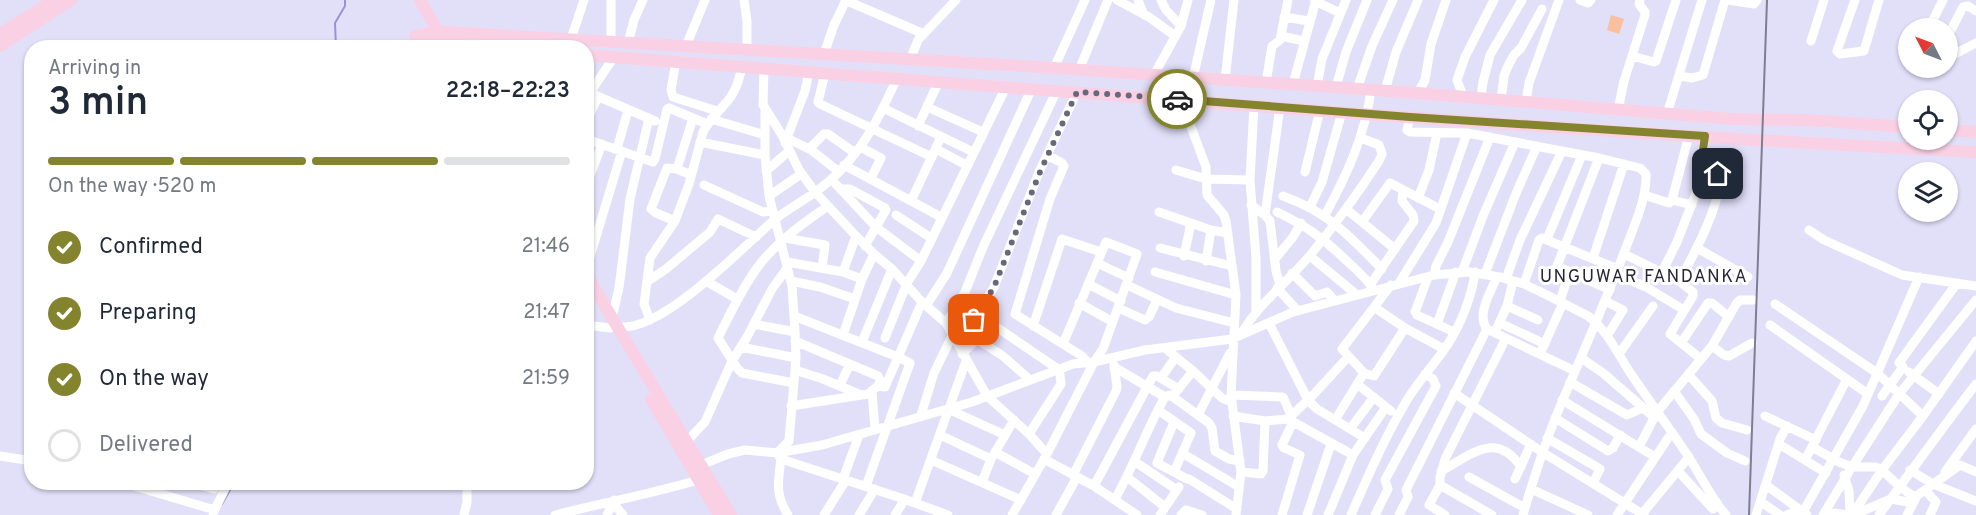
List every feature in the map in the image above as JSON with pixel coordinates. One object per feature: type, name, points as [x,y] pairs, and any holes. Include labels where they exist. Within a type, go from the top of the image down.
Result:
[{"type":"main road","points":[[0,46],[54,0]]},
{"type":"main road","points":[[1,32],[19,28],[71,0]]},
{"type":"main road","points":[[420,0],[446,40]]},
{"type":"main road","points":[[429,0],[447,40]]},
{"type":"main road","points":[[509,40],[584,40]]},
{"type":"main road","points":[[594,41],[1293,84],[1731,119],[1807,120],[1898,126]]},
{"type":"main road","points":[[594,56],[1367,114],[1976,152]]},
{"type":"main road","points":[[1958,131],[1976,132]]},
{"type":"main road","points":[[594,287],[718,515]]},
{"type":"main road","points":[[594,299],[613,324],[730,515]]},
{"type":"street","points":[[571,39],[584,0]]},
{"type":"street","points":[[611,0],[611,42]]},
{"type":"street","points":[[628,43],[634,20],[643,0]]},
{"type":"street","points":[[686,46],[705,0]]},
{"type":"street","points":[[744,0],[747,50]]},
{"type":"street","points":[[825,54],[845,0],[868,4],[924,34]]},
{"type":"street","points":[[910,60],[914,48],[924,34],[956,0]]},
{"type":"street","points":[[1054,68],[1085,0]]},
{"type":"street","points":[[1079,70],[1108,0]]},
{"type":"street","points":[[1117,0],[1175,36]]},
{"type":"street","points":[[1138,0],[1144,15]]},
{"type":"street","points":[[1154,75],[1180,26],[1188,0]]},
{"type":"street","points":[[1192,78],[1211,0]]},
{"type":"street","points":[[1225,80],[1234,0]]},
{"type":"street","points":[[1266,83],[1272,46],[1275,42],[1280,42],[1288,0]]},
{"type":"street","points":[[1293,84],[1316,0],[1340,14]]},
{"type":"street","points":[[1317,86],[1322,59],[1346,0]]},
{"type":"street","points":[[1336,87],[1346,52],[1367,0]]},
{"type":"street","points":[[1357,89],[1372,46],[1393,0]]},
{"type":"street","points":[[1384,91],[1396,52],[1418,0]]},
{"type":"street","points":[[1418,93],[1425,80],[1431,44],[1446,0]]},
{"type":"street","points":[[1463,96],[1456,80],[1494,0]]},
{"type":"street","points":[[1481,98],[1490,55],[1522,0]]},
{"type":"street","points":[[1526,102],[1529,82],[1559,0]]},
{"type":"street","points":[[1580,0],[1588,3],[1591,0]]},
{"type":"street","points":[[1618,110],[1645,12],[1639,4],[1640,0]]},
{"type":"street","points":[[1632,56],[1656,62],[1676,0]]},
{"type":"street","points":[[1667,114],[1702,0]]},
{"type":"street","points":[[1679,76],[1692,78],[1703,75],[1726,0],[1754,4],[1757,0]]},
{"type":"street","points":[[1811,41],[1824,0]]},
{"type":"street","points":[[1855,0],[1837,51],[1840,54],[1864,51],[1879,0]]},
{"type":"street","points":[[1934,18],[1943,1],[1960,11]]},
{"type":"street","points":[[1164,2],[1180,26]]},
{"type":"street","points":[[1540,4],[1551,21]]},
{"type":"street","points":[[1501,100],[1505,72],[1514,55],[1521,48],[1540,4]]},
{"type":"street","points":[[1957,18],[1965,5],[1976,11]]},
{"type":"street","points":[[1284,17],[1309,21]]},
{"type":"street","points":[[1281,36],[1304,40]]},
{"type":"street","points":[[1958,52],[1976,43]]},
{"type":"street","points":[[594,91],[614,57]]},
{"type":"street","points":[[676,61],[670,90],[673,97],[712,118],[765,135]]},
{"type":"street","points":[[650,320],[644,304],[650,258],[675,221],[700,142],[712,118],[732,95],[738,84],[742,66]]},
{"type":"street","points":[[764,68],[763,105],[787,144],[801,174],[815,192],[865,246],[892,268],[924,304],[945,323],[987,396],[1029,434],[1045,457],[1115,499],[1137,515]]},
{"type":"street","points":[[766,171],[787,144],[809,72]]},
{"type":"street","points":[[825,73],[818,102],[871,129],[966,165]]},
{"type":"street","points":[[594,325],[634,327],[650,320],[681,301],[706,280],[756,237],[773,216],[815,192],[857,150],[883,108],[897,78]]},
{"type":"street","points":[[918,126],[939,81]]},
{"type":"street","points":[[885,338],[907,283],[921,261],[982,132],[1006,87]]},
{"type":"street","points":[[791,406],[861,395],[885,387],[924,304],[946,273],[1032,88]]},
{"type":"street","points":[[945,323],[964,292],[1057,90]]},
{"type":"street","points":[[1325,215],[1343,181],[1361,138],[1371,90]]},
{"type":"street","points":[[921,415],[934,373],[955,339],[994,287],[1047,155],[1077,92]]},
{"type":"street","points":[[594,97],[663,124]]},
{"type":"street","points":[[1181,100],[1206,166],[1207,195],[1224,215],[1236,295],[1234,323],[1236,337]]},
{"type":"street","points":[[1254,105],[1250,180],[1256,258],[1256,313]]},
{"type":"street","points":[[927,107],[982,132]]},
{"type":"street","points":[[1265,215],[1280,107]]},
{"type":"street","points":[[594,142],[654,161],[666,111],[669,108],[693,118],[712,118]]},
{"type":"street","points":[[883,108],[973,152]]},
{"type":"street","points":[[765,109],[765,155],[769,196],[773,216],[783,240],[794,316],[796,358],[789,441],[779,456],[777,490],[788,515]]},
{"type":"street","points":[[594,242],[628,110]]},
{"type":"street","points":[[1305,172],[1320,110]]},
{"type":"street","points":[[1310,207],[1322,182],[1342,112]]},
{"type":"street","points":[[1410,117],[1407,130],[1410,132],[1467,133],[1490,137],[1599,158],[1640,168],[1646,174],[1644,195],[1624,254],[1547,438],[1524,512],[1469,477]]},
{"type":"street","points":[[613,324],[630,199],[649,118]]},
{"type":"street","points":[[677,169],[693,118]]},
{"type":"street","points":[[1418,198],[1431,162],[1437,133]]},
{"type":"street","points":[[1406,328],[1374,376],[1365,373],[1342,351],[1342,347],[1395,284],[1436,223],[1467,133]]},
{"type":"street","points":[[810,149],[824,134],[828,134],[857,150],[881,158],[871,178]]},
{"type":"street","points":[[1672,200],[1689,135]]},
{"type":"street","points":[[1662,272],[1677,242],[1696,193],[1705,136]]},
{"type":"street","points":[[911,201],[941,137]]},
{"type":"street","points":[[1454,332],[1415,312],[1453,229],[1490,137]]},
{"type":"street","points":[[1198,415],[1232,351],[1236,337],[1279,287],[1310,256],[1379,161],[1382,154],[1379,145],[1361,138]]},
{"type":"street","points":[[700,142],[765,155]]},
{"type":"street","points":[[1437,324],[1515,142]]},
{"type":"street","points":[[594,165],[602,144]]},
{"type":"street","points":[[787,144],[810,149],[838,171],[871,178],[941,217]]},
{"type":"street","points":[[1353,514],[1383,443],[1398,416],[1454,332],[1537,146]]},
{"type":"street","points":[[1545,344],[1483,324],[1482,316],[1505,279],[1520,240],[1562,151]]},
{"type":"street","points":[[1047,155],[1064,166],[1050,199],[1015,314],[1091,362]]},
{"type":"street","points":[[1547,239],[1582,155]]},
{"type":"street","points":[[1679,281],[1697,248],[1716,199],[1719,183],[1718,174],[1702,156]]},
{"type":"street","points":[[1599,158],[1557,266],[1610,290]]},
{"type":"street","points":[[1593,258],[1624,164]]},
{"type":"street","points":[[675,221],[651,209],[668,168],[691,175]]},
{"type":"street","points":[[1176,170],[1206,179],[1250,180]]},
{"type":"street","points":[[838,171],[841,189],[876,227],[921,261]]},
{"type":"street","points":[[769,196],[801,174]]},
{"type":"street","points":[[1362,222],[1390,183],[1440,210]]},
{"type":"street","points":[[704,186],[773,216]]},
{"type":"street","points":[[841,189],[850,189],[886,210],[865,246]]},
{"type":"street","points":[[1372,287],[1415,218],[1402,201],[1403,190]]},
{"type":"street","points":[[1644,195],[1670,203],[1672,200],[1692,205]]},
{"type":"street","points":[[1283,196],[1310,207],[1336,223],[1382,269]]},
{"type":"street","points":[[802,201],[811,218]]},
{"type":"street","points":[[1251,205],[1270,221],[1279,287],[1298,311]]},
{"type":"street","points":[[794,383],[748,375],[736,368],[718,338],[737,299],[758,266],[783,240],[828,206]]},
{"type":"street","points":[[1346,209],[1395,249]]},
{"type":"street","points":[[1160,212],[1211,230],[1228,233]]},
{"type":"street","points":[[1277,212],[1323,238],[1372,287]]},
{"type":"street","points":[[896,215],[931,238]]},
{"type":"street","points":[[648,281],[666,270],[710,232],[718,219],[756,237]]},
{"type":"street","points":[[1184,256],[1191,223]]},
{"type":"street","points":[[1275,259],[1293,237],[1300,223]]},
{"type":"street","points":[[1206,261],[1211,230]]},
{"type":"street","points":[[1809,230],[1824,240],[1902,275],[1976,286]]},
{"type":"street","points":[[843,272],[856,236]]},
{"type":"street","points":[[1524,284],[1539,240],[1542,238],[1593,258],[1684,310]]},
{"type":"street","points":[[1033,326],[1062,239],[1101,252]]},
{"type":"street","points":[[783,240],[825,245],[822,268]]},
{"type":"street","points":[[1012,515],[1045,457],[1091,362],[1103,349],[1137,254],[1107,242],[1063,344]]},
{"type":"street","points":[[1160,248],[1184,256],[1232,266]]},
{"type":"street","points":[[1697,248],[1748,277]]},
{"type":"street","points":[[843,335],[862,279],[874,254]]},
{"type":"street","points":[[1624,254],[1679,281],[1694,294],[1670,334],[1701,359]]},
{"type":"street","points":[[1310,256],[1357,295]]},
{"type":"street","points":[[1097,263],[1157,300],[1176,308],[1234,323]]},
{"type":"street","points":[[787,264],[843,272],[862,279]]},
{"type":"street","points":[[686,442],[705,422],[732,361],[787,264]]},
{"type":"street","points":[[861,342],[892,268]]},
{"type":"street","points":[[1155,272],[1236,295]]},
{"type":"street","points":[[779,456],[950,408],[1073,364],[1113,362],[1145,350],[1236,337],[1298,311],[1357,295],[1372,287],[1459,272],[1480,273],[1524,284],[1597,323],[1656,415],[1672,432],[1689,458],[1712,509]]},
{"type":"street","points":[[1292,273],[1315,296],[1327,292],[1335,301]]},
{"type":"street","points":[[1540,354],[1561,302],[1569,273]]},
{"type":"street","points":[[1802,513],[1826,472],[1836,461],[1870,391],[1919,277]]},
{"type":"street","points":[[1399,515],[1408,497],[1406,490],[1454,393],[1507,306],[1505,279]]},
{"type":"street","points":[[706,280],[737,299]]},
{"type":"street","points":[[790,281],[820,287],[855,299]]},
{"type":"street","points":[[1882,396],[1957,283]]},
{"type":"street","points":[[1088,284],[1145,320],[1149,317],[1157,300]]},
{"type":"street","points":[[1639,447],[1656,415],[1712,346],[1740,300],[1753,300]]},
{"type":"street","points":[[1823,515],[1899,394],[1976,300]]},
{"type":"street","points":[[1605,302],[1623,310],[1607,336]]},
{"type":"street","points":[[1079,303],[1113,322]]},
{"type":"street","points":[[1681,343],[1708,303],[1712,303],[1729,317]]},
{"type":"street","points":[[1775,304],[1877,373],[1923,416]]},
{"type":"street","points":[[1507,306],[1538,320]]},
{"type":"street","points":[[1619,354],[1653,306]]},
{"type":"street","points":[[1374,307],[1444,349]]},
{"type":"street","points":[[794,316],[909,362],[887,426],[871,488],[859,515]]},
{"type":"street","points":[[989,322],[1058,369],[1061,384],[1029,434]]},
{"type":"street","points":[[1269,323],[1308,400],[1317,409],[1365,438]]},
{"type":"street","points":[[754,324],[795,337],[878,376],[875,430]]},
{"type":"street","points":[[1770,325],[1847,379],[1882,396],[1892,404]]},
{"type":"street","points":[[1494,328],[1506,338],[1575,370]]},
{"type":"street","points":[[1445,515],[1434,512],[1429,505],[1440,485],[1445,459],[1506,338]]},
{"type":"street","points":[[915,503],[950,408],[964,357],[977,340],[1003,356],[1029,379]]},
{"type":"street","points":[[1003,356],[1016,341]]},
{"type":"street","points":[[1850,515],[1976,341]]},
{"type":"street","points":[[1712,346],[1729,356],[1752,343]]},
{"type":"street","points":[[741,347],[796,358]]},
{"type":"street","points":[[1165,348],[1193,370],[1222,398],[1283,397],[1291,419]]},
{"type":"street","points":[[1174,422],[1156,462],[1186,479],[1190,478],[1236,512],[1241,472],[1231,398],[1232,351]]},
{"type":"street","points":[[1886,353],[1939,394]]},
{"type":"street","points":[[1161,378],[1175,357]]},
{"type":"street","points":[[1282,515],[1300,455],[1282,445],[1291,419],[1348,357]]},
{"type":"street","points":[[1581,358],[1613,381],[1643,408],[1656,415]]},
{"type":"street","points":[[1113,362],[1147,387],[1172,394]]},
{"type":"street","points":[[1056,515],[1116,391],[1113,362]]},
{"type":"street","points":[[840,385],[850,364]]},
{"type":"street","points":[[1613,381],[1626,365]]},
{"type":"street","points":[[795,370],[840,385],[861,395]]},
{"type":"street","points":[[1115,499],[1158,410],[1193,370]]},
{"type":"street","points":[[1335,420],[1365,373]]},
{"type":"street","points":[[1375,515],[1388,489],[1385,480],[1436,386],[1433,379],[1425,374]]},
{"type":"street","points":[[1688,374],[1712,400],[1716,418],[1722,423],[1747,430]]},
{"type":"street","points":[[1094,486],[1155,375],[1161,378],[1172,394],[1211,426],[1215,451],[1229,459],[1240,461]]},
{"type":"street","points":[[1805,460],[1847,379]]},
{"type":"street","points":[[1570,382],[1627,415],[1643,408]]},
{"type":"street","points":[[1357,384],[1398,416]]},
{"type":"street","points":[[1879,515],[1910,470],[1976,384]]},
{"type":"street","points":[[1674,391],[1694,418],[1701,434],[1728,453],[1745,461]]},
{"type":"street","points":[[1454,393],[1542,452],[1643,514],[1689,458]]},
{"type":"street","points":[[1350,429],[1374,397]]},
{"type":"street","points":[[1562,400],[1655,457]]},
{"type":"street","points":[[1328,515],[1353,455],[1386,407]]},
{"type":"street","points":[[950,408],[1005,435]]},
{"type":"street","points":[[1158,410],[1191,434],[1174,472]]},
{"type":"street","points":[[1233,416],[1265,421],[1291,419],[1353,455]]},
{"type":"street","points":[[1765,416],[1787,426],[1836,461],[1852,467],[1876,467],[1882,470],[1899,487],[1916,498]]},
{"type":"street","points":[[1555,418],[1608,451],[1613,448],[1620,435]]},
{"type":"street","points":[[982,482],[993,455],[1014,420]]},
{"type":"street","points":[[1241,472],[1260,474],[1263,471],[1265,421]]},
{"type":"street","points":[[1756,515],[1787,426]]},
{"type":"street","points":[[1933,514],[1936,502],[1933,484],[1976,429]]},
{"type":"street","points":[[1617,515],[1672,432]]},
{"type":"street","points":[[824,515],[845,479],[859,435]]},
{"type":"street","points":[[940,435],[1035,474]]},
{"type":"street","points":[[1547,438],[1600,469],[1593,483]]},
{"type":"street","points":[[1307,515],[1331,444]]},
{"type":"street","points":[[1515,479],[1531,444]]},
{"type":"street","points":[[1779,444],[1826,472]]},
{"type":"street","points":[[1441,471],[1486,448],[1496,447],[1513,455],[1521,467]]},
{"type":"street","points":[[701,465],[745,450],[779,456],[905,499],[933,513],[948,515]]},
{"type":"street","points":[[1182,453],[1239,487]]},
{"type":"street","points":[[0,456],[24,460]]},
{"type":"street","points":[[931,460],[1020,500]]},
{"type":"street","points":[[1134,461],[1177,490]]},
{"type":"street","points":[[1836,461],[1849,491],[1850,515]]},
{"type":"street","points":[[1831,515],[1835,513],[1850,515],[1891,499],[1908,502],[1960,465],[1976,472]]},
{"type":"street","points":[[1910,470],[1933,484],[1976,501]]},
{"type":"street","points":[[1678,471],[1712,509],[1726,515]]},
{"type":"street","points":[[1127,477],[1162,511],[1186,479]]},
{"type":"street","points":[[555,515],[698,480]]},
{"type":"street","points":[[1440,485],[1475,511],[1492,515]]},
{"type":"street","points":[[1766,485],[1802,513]]},
{"type":"street","points":[[1531,489],[1588,515]]},
{"type":"street","points":[[146,490],[214,512],[225,490]]},
{"type":"street","points":[[464,515],[467,490]]},
{"type":"street","points":[[1907,515],[1916,498]]},
{"type":"street","points":[[895,515],[905,499]]},
{"type":"street","points":[[607,515],[614,501]]},
{"type":"street","points":[[614,501],[623,515]]},
{"type":"street","points":[[1761,502],[1780,515]]},
{"type":"street","points":[[1181,515],[1186,510],[1202,515]]},
{"type":"street","points":[[1787,515],[1802,513]]},
{"type":"shaded area","points":[[1611,15],[1624,19],[1619,34],[1607,30]]},
{"type":"waterway","points":[[336,40],[335,23],[345,6],[345,0]]},
{"type":"waterway","points":[[222,504],[230,490]]},
{"type":"railway","points":[[1749,515],[1767,0]]},
{"type":"way so far","points":[[974,320],[991,294],[1040,172],[1077,92],[1177,99]]},
{"type":"district","name":"UNGUWAR FANDANKA","points":[[1644,276]]},
{"type":"route","points":[[1177,99],[1705,136],[1702,156],[1718,174]]}]
